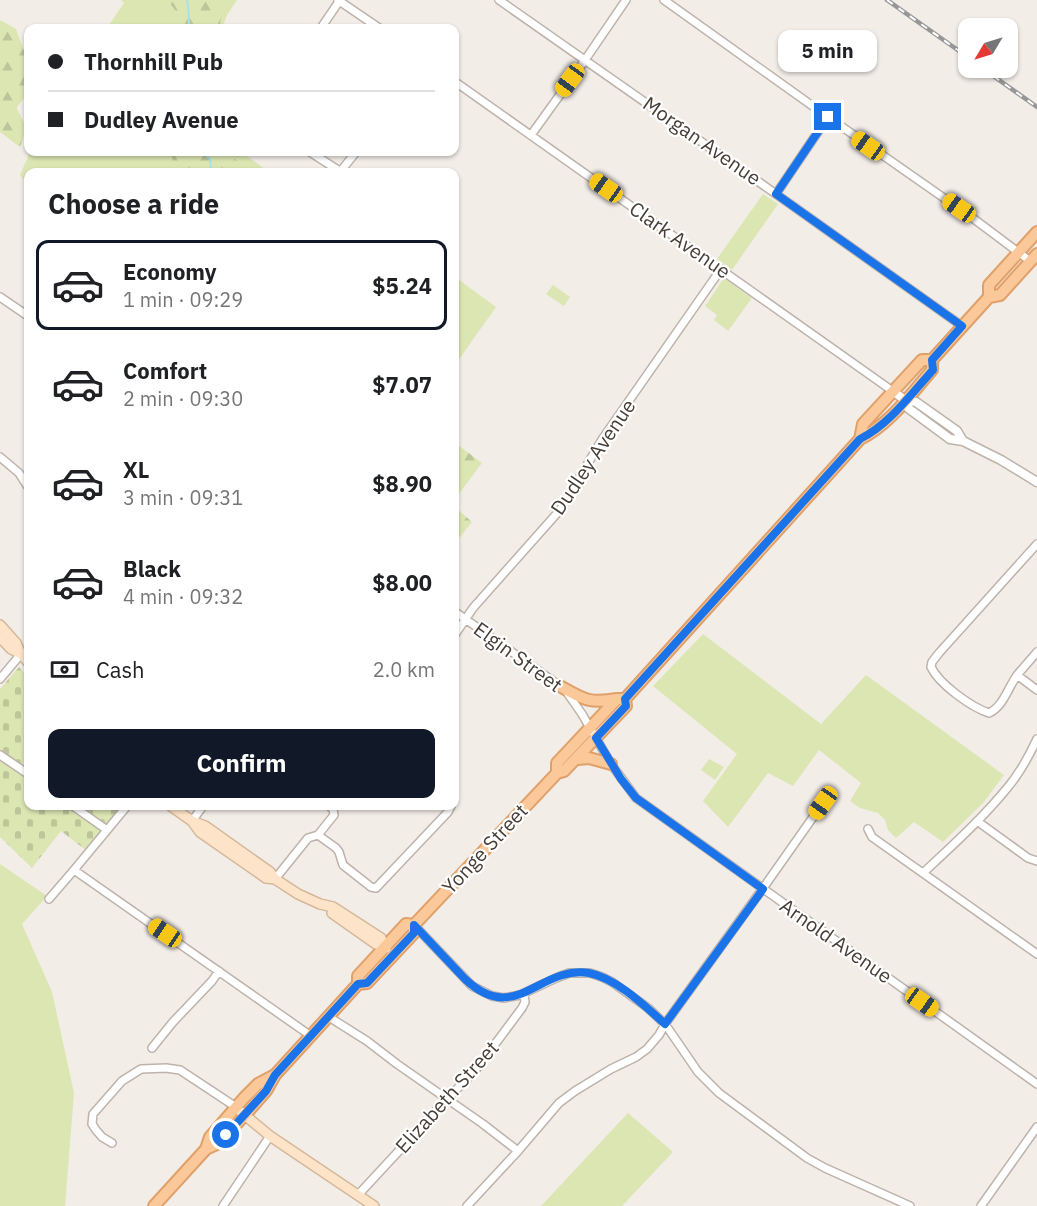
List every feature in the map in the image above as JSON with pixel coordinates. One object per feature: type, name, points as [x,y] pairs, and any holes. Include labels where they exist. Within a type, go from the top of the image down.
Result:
[{"type":"main road","name":"Yonge Street","points":[[989,297],[989,285],[1037,232]]},
{"type":"main road","name":"Yonge Street","points":[[557,773],[557,763],[621,699],[860,439],[872,433],[933,370],[932,360],[989,297],[1000,295],[1034,257]]},
{"type":"main road","name":"Yonge Street","points":[[860,439],[863,424],[922,360],[932,360]]},
{"type":"main road","points":[[0,625],[16,643],[24,657]]},
{"type":"main road","points":[[0,637],[11,649],[21,654]]},
{"type":"main road","points":[[558,685],[583,699],[594,702],[621,699]]},
{"type":"main road","name":"Yonge Street","points":[[154,1206],[206,1149],[217,1144],[245,1115],[266,1091],[275,1075],[358,984],[358,976],[390,951],[406,924],[414,925],[557,773],[564,771],[577,759],[626,706],[621,699]]},
{"type":"main road","points":[[577,759],[589,758],[611,764]]},
{"type":"main road","points":[[177,810],[192,821],[205,826],[298,894],[324,906],[333,907],[381,938],[390,951]]},
{"type":"main road","name":"Yonge Street","points":[[206,1149],[210,1137],[236,1107],[258,1084],[275,1075]]},
{"type":"main road","points":[[236,1107],[270,1136],[374,1206]]},
{"type":"street","points":[[324,24],[339,0],[373,24]]},
{"type":"street","name":"Morgan Avenue","points":[[499,0],[962,326]]},
{"type":"street","points":[[531,135],[626,0]]},
{"type":"street","points":[[664,0],[1019,252],[1034,257]]},
{"type":"street","name":"Clark Avenue","points":[[459,85],[894,392],[905,400],[908,408],[950,439],[963,441],[1037,482]]},
{"type":"street","points":[[776,194],[828,117]]},
{"type":"street","points":[[316,156],[334,168]]},
{"type":"street","points":[[343,168],[353,156]]},
{"type":"street","name":"Dudley Avenue","points":[[459,629],[473,609],[560,510],[603,438],[721,269]]},
{"type":"street","points":[[0,297],[24,313]]},
{"type":"street","points":[[0,457],[19,473],[24,481]]},
{"type":"street","points":[[1037,544],[939,653],[932,662],[931,668],[955,692],[988,713],[995,710],[1001,703],[1017,675],[1037,652]]},
{"type":"street","name":"Elgin Street","points":[[459,614],[558,685],[569,695],[596,738]]},
{"type":"street","points":[[0,679],[21,654]]},
{"type":"street","points":[[1017,675],[1037,690]]},
{"type":"street","name":"Arnold Avenue","points":[[596,738],[611,764],[636,798],[1037,1084]]},
{"type":"street","points":[[923,873],[977,821],[1009,786],[1037,739]]},
{"type":"street","points":[[0,755],[24,771]]},
{"type":"street","points":[[467,1206],[559,1104],[581,1087],[647,1049],[823,803]]},
{"type":"street","points":[[79,810],[107,830]]},
{"type":"street","points":[[49,899],[124,810]]},
{"type":"street","points":[[192,821],[200,810]]},
{"type":"street","points":[[275,879],[308,838],[318,835],[334,815],[333,810]]},
{"type":"street","points":[[318,835],[336,848],[343,866],[371,887],[376,888],[449,810]]},
{"type":"street","points":[[977,821],[1028,858],[1037,861]]},
{"type":"street","points":[[868,829],[872,837],[1037,954]]},
{"type":"street","points":[[74,870],[311,1036]]},
{"type":"street","points":[[414,925],[465,979],[480,991],[492,996],[504,998],[524,994],[569,973],[590,973],[618,986],[665,1024],[698,1072],[719,1093],[807,1158],[910,1206]]},
{"type":"street","points":[[152,1048],[212,981],[219,970]]},
{"type":"street","name":"Elizabeth Street","points":[[358,1195],[475,1071],[522,1008],[525,1002],[524,994]]},
{"type":"street","points":[[328,1017],[367,1041],[518,1151]]},
{"type":"street","points":[[112,1143],[102,1137],[92,1124],[93,1114],[115,1087],[141,1069],[180,1070],[236,1107]]},
{"type":"street","points":[[981,1206],[1037,1127]]},
{"type":"street","points":[[223,1206],[270,1136]]},
{"type":"green space","points":[[121,0],[237,0],[224,24],[110,24],[124,3]]},
{"type":"green space","points":[[167,0],[233,0],[222,16],[220,24],[178,24],[176,11]]},
{"type":"green space","points":[[0,20],[16,29],[24,51],[24,98],[17,107],[24,124],[20,147],[0,132]]},
{"type":"green space","points":[[28,156],[247,156],[264,168],[24,168],[24,180],[20,175]]},
{"type":"green space","points":[[172,156],[231,156],[247,168],[174,168]]},
{"type":"green space","points":[[763,194],[778,204],[732,270],[717,259]]},
{"type":"green space","points":[[724,278],[752,298],[728,331],[714,320],[717,315],[705,306]]},
{"type":"green space","points":[[459,280],[496,307],[459,359]]},
{"type":"green space","points":[[553,285],[570,297],[564,306],[546,294]]},
{"type":"green space","points":[[459,446],[482,463],[459,494]]},
{"type":"green space","points":[[459,511],[472,522],[459,538]]},
{"type":"green space","points":[[703,634],[821,724],[866,675],[1004,775],[983,803],[943,842],[914,822],[896,838],[888,830],[885,820],[878,813],[860,808],[850,801],[861,783],[819,750],[793,786],[768,773],[728,827],[703,801],[737,754],[653,686]]},
{"type":"green space","points":[[19,667],[24,673],[24,767],[0,750],[0,689]]},
{"type":"green space","points":[[0,759],[24,775],[24,810],[74,810],[103,829],[87,851],[61,831],[32,868],[0,837]]},
{"type":"green space","points":[[709,759],[724,767],[715,780],[701,770]]},
{"type":"green space","points":[[86,810],[118,810],[107,824]]},
{"type":"green space","points":[[0,864],[47,896],[22,924],[52,992],[74,1093],[65,1206],[0,1206]]},
{"type":"green space","points":[[628,1113],[673,1152],[622,1206],[541,1206]]},
{"type":"waterway","points":[[187,0],[189,24]]},
{"type":"waterway","points":[[207,156],[210,159],[211,168]]},
{"type":"railway","points":[[887,0],[958,50]]},
{"type":"railway","points":[[996,78],[1037,107]]},
{"type":"route","points":[[226,1135],[266,1091],[275,1075],[358,984],[367,983],[414,933],[414,925],[472,986],[486,994],[504,998],[515,997],[569,973],[590,973],[612,982],[648,1008],[665,1024],[763,889],[636,798],[621,779],[596,738],[626,706],[625,699],[860,439],[872,433],[933,370],[932,360],[962,326],[776,194],[828,117]]}]
